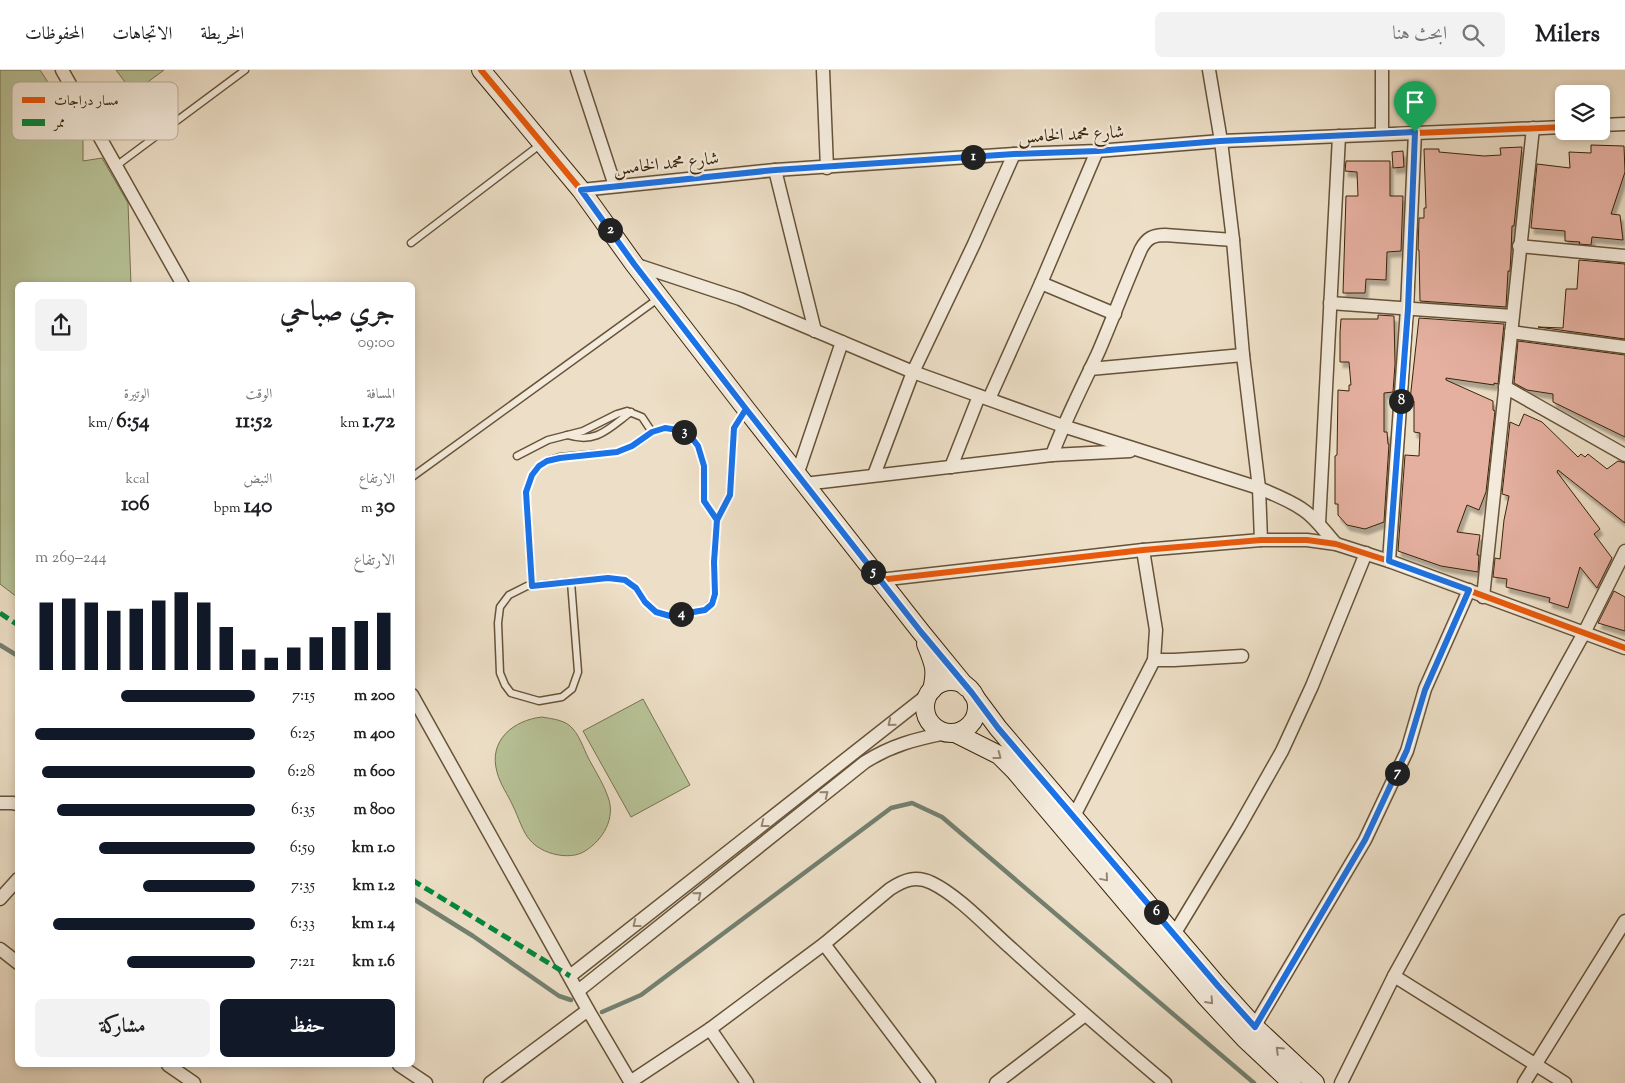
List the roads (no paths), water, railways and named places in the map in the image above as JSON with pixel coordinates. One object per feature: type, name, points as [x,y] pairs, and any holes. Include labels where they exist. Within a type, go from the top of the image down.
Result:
[{"type":"street","points":[[62,70],[69,82]]},
{"type":"street","points":[[481,70],[581,190],[634,264],[880,580],[998,728],[1074,816],[1170,941]]},
{"type":"street","points":[[577,70],[615,186]]},
{"type":"street","points":[[823,70],[828,168]]},
{"type":"street","points":[[1209,70],[1233,240],[1243,355],[1259,488],[1261,540]]},
{"type":"street","points":[[1382,70],[1382,134]]},
{"type":"street","points":[[1610,125],[1625,124]]},
{"type":"street","name":"شارع محمد الخامس","points":[[581,190],[775,170],[828,168],[1014,154],[1097,151],[1220,141],[1555,127]]},
{"type":"street","points":[[1483,597],[1533,128]]},
{"type":"street","points":[[1389,561],[1408,309],[1415,132]]},
{"type":"street","points":[[1319,524],[1338,136]]},
{"type":"street","points":[[101,140],[181,282]]},
{"type":"street","points":[[951,467],[1041,283],[1097,151]]},
{"type":"street","points":[[874,475],[913,372],[974,244],[1014,154]]},
{"type":"street","points":[[775,170],[815,330]]},
{"type":"street","points":[[1052,455],[1063,426],[1115,314],[1141,249],[1150,237],[1165,235],[1233,240]]},
{"type":"street","points":[[1519,246],[1625,256]]},
{"type":"street","points":[[634,264],[740,299],[913,372],[984,398],[1138,451],[1259,488],[1295,505],[1319,524],[1336,544]]},
{"type":"street","points":[[1041,283],[1115,314]]},
{"type":"street","points":[[1330,303],[1512,316]]},
{"type":"street","points":[[1511,332],[1625,347]]},
{"type":"street","points":[[801,479],[842,342]]},
{"type":"street","points":[[1090,369],[1243,355]]},
{"type":"street","points":[[1505,387],[1625,456]]},
{"type":"street","points":[[801,479],[874,475],[1052,455],[1138,451]]},
{"type":"street","points":[[880,580],[1144,550],[1261,540],[1307,540],[1336,544],[1366,553],[1625,648]]},
{"type":"street","points":[[1074,816],[1154,660],[1156,630],[1144,550]]},
{"type":"street","points":[[1341,1083],[1394,976],[1584,633],[1625,551]]},
{"type":"street","points":[[1170,941],[1239,827],[1282,750],[1312,686],[1366,553]]},
{"type":"street","points":[[1250,1033],[1365,840],[1407,750],[1425,690],[1469,590]]},
{"type":"street","points":[[921,632],[934,664],[935,673],[925,709],[927,718],[932,725],[938,730],[951,733],[999,755],[1170,941],[1292,1083]]},
{"type":"street","points":[[1154,660],[1242,656]]},
{"type":"street","points":[[570,976],[944,682],[952,682],[969,690],[976,700],[975,718],[970,725],[963,730],[896,745],[865,762],[578,991]]},
{"type":"street","points":[[415,700],[588,1010],[631,1082],[710,1029],[824,944],[890,889],[910,879],[923,880],[940,888],[960,903],[1084,1015],[1164,1083]]},
{"type":"street","points":[[0,804],[15,804]]},
{"type":"street","points":[[0,899],[15,882]]},
{"type":"street","points":[[1524,1083],[1625,921]]},
{"type":"street","points":[[824,944],[929,1083]]},
{"type":"street","points":[[0,949],[15,961]]},
{"type":"street","points":[[1394,976],[1565,1083]]},
{"type":"street","points":[[490,1083],[588,1010]]},
{"type":"street","points":[[996,1083],[1084,1015]]},
{"type":"street","points":[[710,1029],[747,1083]]},
{"type":"street","points":[[1250,1033],[1316,1083]]},
{"type":"street","points":[[171,1067],[194,1083]]},
{"type":"street","points":[[402,1067],[426,1083]]},
{"type":"lane","points":[[178,120],[245,70]]},
{"type":"lane","points":[[116,166],[151,140]]},
{"type":"lane","points":[[410,243],[542,144]]},
{"type":"lane","points":[[415,475],[660,297]]},
{"type":"lane","points":[[572,582],[578,672],[572,689],[562,697],[539,700],[511,693],[500,673],[498,623],[500,607],[509,596],[527,586],[608,578],[625,580],[636,588],[645,602],[656,612],[670,616],[705,610],[712,604],[715,594],[714,562],[717,520],[730,495],[734,428],[746,409]]},
{"type":"lane","points":[[518,456],[548,440],[583,431],[627,411],[642,417],[652,432]]},
{"type":"lane","points":[[566,435],[579,438],[597,437],[631,412]]},
{"type":"lane","points":[[532,586],[526,492],[532,475],[539,466],[547,461],[617,452],[632,446],[652,432],[665,428],[688,433],[698,446],[704,466],[704,501],[717,520]]},
{"type":"waterway","points":[[0,645],[15,654]]},
{"type":"waterway","points":[[602,1012],[641,995],[891,808],[912,803],[942,817],[1254,1083]]},
{"type":"waterway","points":[[415,900],[473,936],[559,996],[571,1000]]}]
